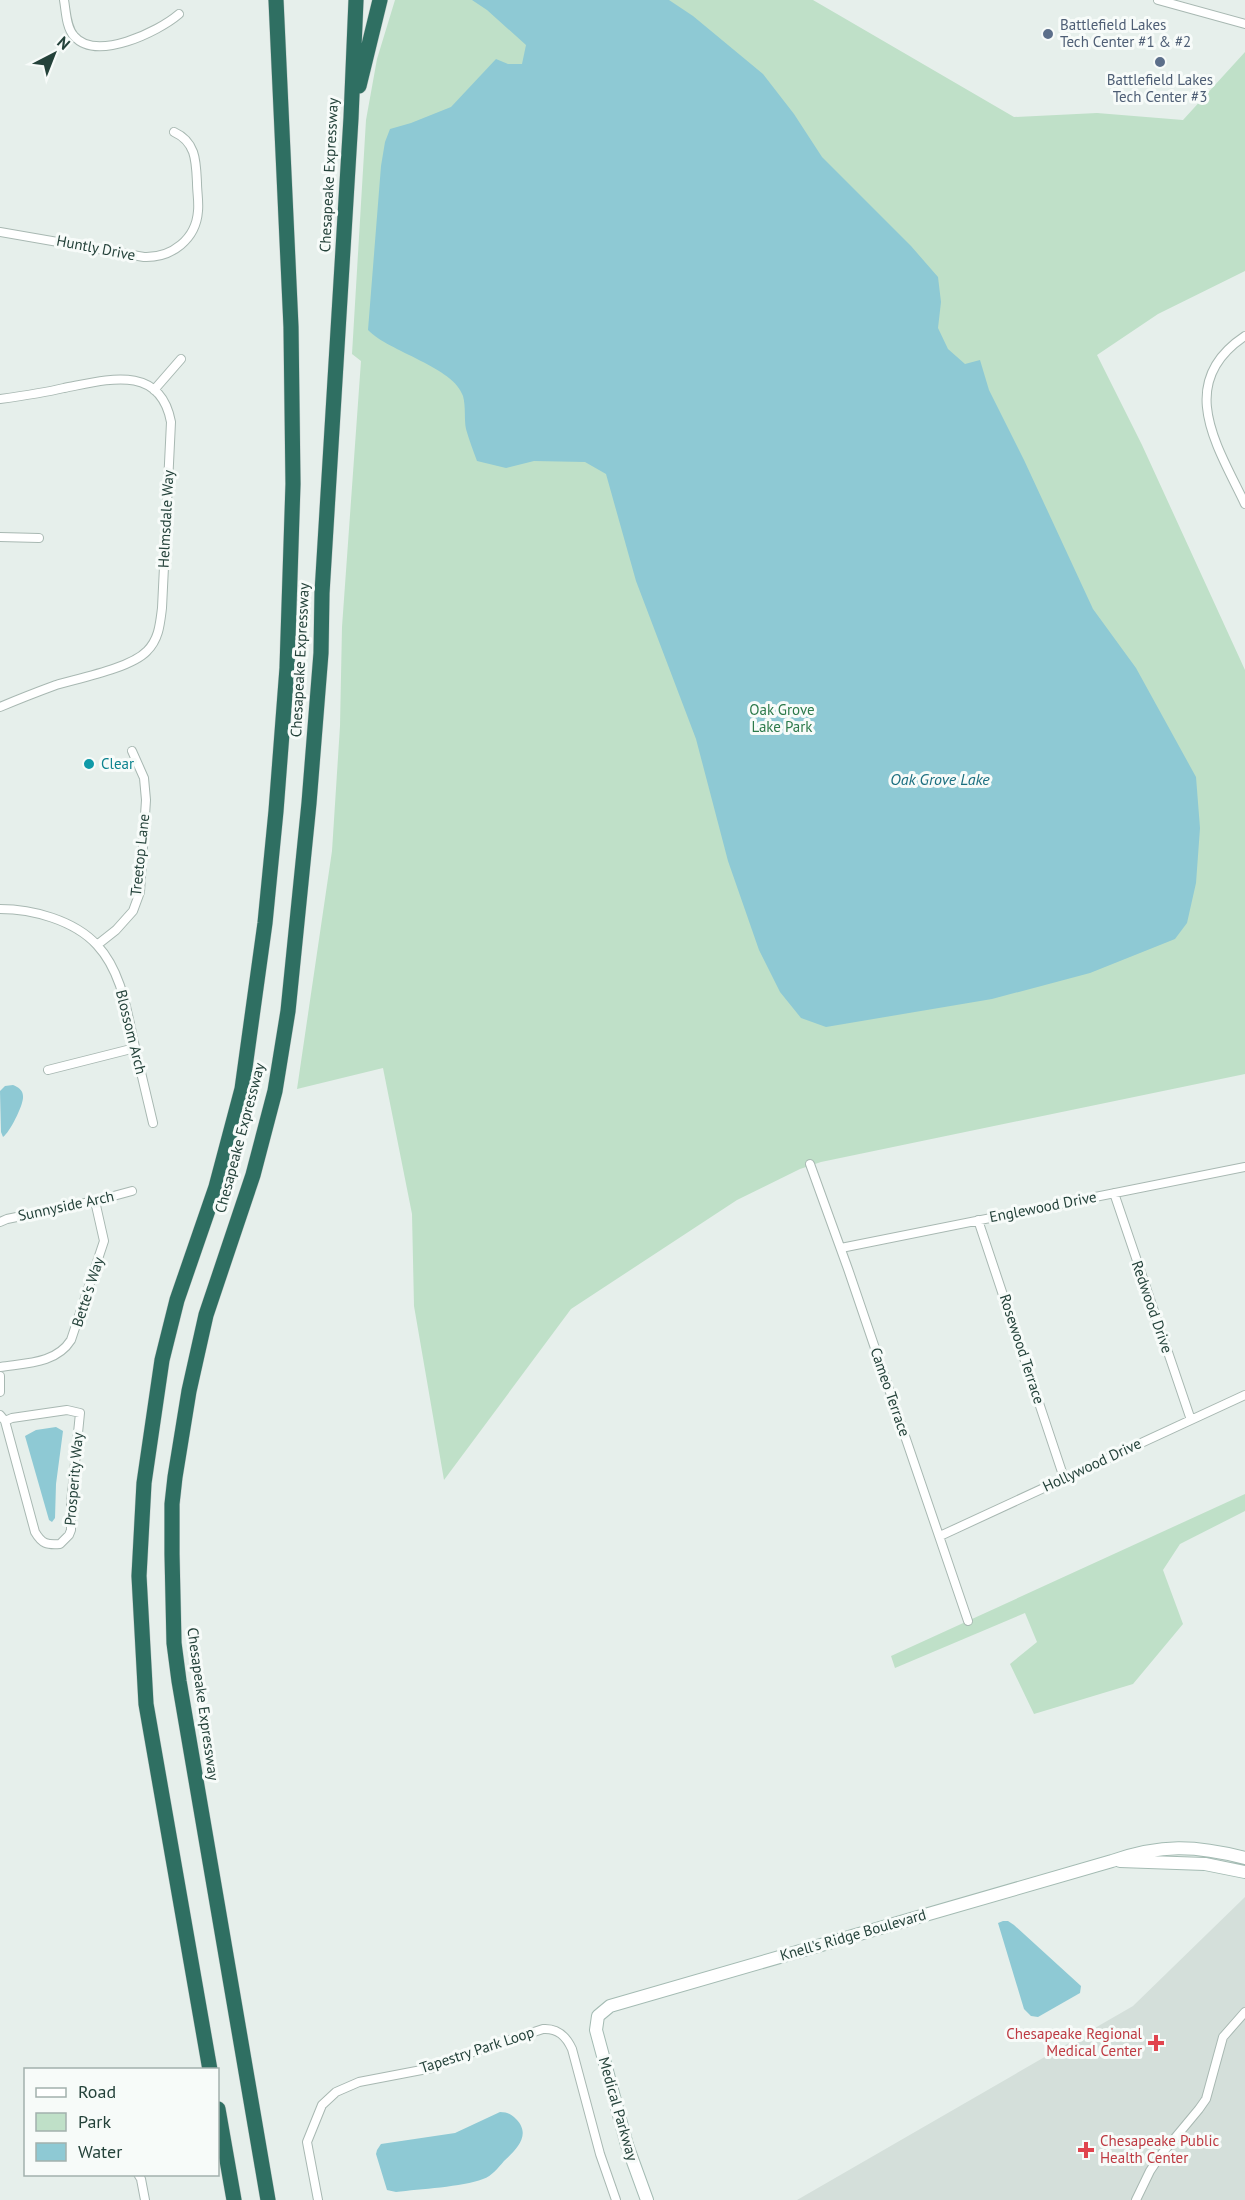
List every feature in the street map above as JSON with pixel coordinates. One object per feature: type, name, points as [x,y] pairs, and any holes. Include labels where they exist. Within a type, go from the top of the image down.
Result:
[{"type":"highway","name":"Chesapeake Expressway","points":[[268,2200],[176,1662],[173,1631],[172,1504],[189,1391],[206,1315],[253,1175],[275,1091],[288,1011],[309,803],[321,653],[322,592],[356,0]]},
{"type":"highway","points":[[351,118],[380,0]]},
{"type":"highway","name":"Chesapeake Expressway","points":[[210,2068],[146,1704],[139,1576],[144,1483],[162,1360],[177,1300],[216,1187],[242,1089],[265,923],[276,811],[287,668],[293,483],[291,327],[276,1]]},
{"type":"highway","points":[[219,2115],[234,2200]]},
{"type":"street","points":[[64,0],[70,31],[87,46],[96,47],[143,35],[164,26],[179,14]]},
{"type":"street","points":[[1158,0],[1245,24]]},
{"type":"street","name":"Huntly Drive","points":[[0,232],[144,257],[169,253],[187,239],[195,225],[198,210],[196,160],[191,144],[174,132]]},
{"type":"street","points":[[1245,336],[1235,342],[1218,362],[1209,381],[1206,399],[1211,430],[1245,504]]},
{"type":"street","points":[[0,399],[124,378],[141,382],[154,390],[181,359]]},
{"type":"street","name":"Helmsdale Way","points":[[0,707],[54,686],[127,663],[146,652],[155,639],[162,608],[171,422],[166,404],[154,390]]},
{"type":"street","points":[[0,537],[39,538]]},
{"type":"street","name":"Treetop Lane","points":[[97,945],[116,930],[133,911],[140,892],[146,800],[144,778],[132,751]]},
{"type":"street","name":"Blossom Arch","points":[[0,909],[20,909],[52,918],[80,931],[97,945],[112,968],[121,990],[153,1123]]},
{"type":"street","points":[[48,1070],[135,1048]]},
{"type":"street","name":"Cameo Terrace","points":[[810,1164],[841,1248],[968,1621]]},
{"type":"street","name":"Englewood Drive","points":[[841,1248],[1245,1167]]},
{"type":"street","name":"Sunnyside Arch","points":[[0,1222],[132,1191]]},
{"type":"street","name":"Redwood Drive","points":[[1114,1193],[1191,1420]]},
{"type":"street","name":"Bette's Way","points":[[0,1367],[53,1358],[66,1348],[71,1340],[104,1241],[95,1201]]},
{"type":"street","name":"Rosewood Terrace","points":[[978,1220],[1064,1478]]},
{"type":"street","points":[[0,1376],[0,1392]]},
{"type":"street","name":"Hollywood Drive","points":[[940,1536],[1245,1395]]},
{"type":"street","name":"Prosperity Way","points":[[68,1410],[80,1413],[71,1503],[71,1530],[60,1544],[46,1544],[39,1540],[35,1532],[3,1418],[68,1410]]},
{"type":"street","name":"Knell's Ridge Boulevard","points":[[598,2016],[610,2006],[621,2001],[1141,1851],[1161,1848],[1202,1849],[1245,1858]]},
{"type":"street","name":"Knell's Ridge Boulevard","points":[[1112,1861],[1204,1864],[1245,1872]]},
{"type":"street","points":[[1136,2200],[1160,2156],[1206,2099],[1223,2037],[1245,2012]]},
{"type":"street","name":"Medical Parkway","points":[[598,2016],[596,2031],[627,2145],[647,2200]]},
{"type":"street","name":"Tapestry Park Loop","points":[[318,2200],[306,2142],[322,2105],[336,2092],[359,2082],[432,2067],[499,2043],[551,2028],[560,2032],[572,2049],[600,2154],[616,2200]]},
{"type":"street","points":[[139,2176],[145,2200]]},
{"type":"shaded area","name":"Chesapeake Regional Medical Center","points":[[1245,1897],[1245,2200],[797,2200],[1133,2006]]},
{"type":"green space","name":"Oak Grove Lake Park","points":[[395,0],[813,0],[1014,117],[1097,113],[1183,120],[1245,52],[1245,271],[1158,314],[1097,355],[1142,445],[1245,670],[1245,1074],[821,1162],[800,1169],[737,1200],[571,1309],[444,1480],[414,1306],[412,1214],[383,1068],[297,1089],[332,851],[340,726],[342,627],[361,361],[352,354],[366,120],[377,59]]},
{"type":"green space","points":[[1245,1494],[1245,1511],[1180,1544],[1163,1570],[1183,1624],[1133,1684],[1034,1714],[1010,1664],[1037,1642],[1025,1613],[895,1668],[891,1656]]},
{"type":"water","name":"Oak Grove Lake","points":[[472,0],[669,0],[693,16],[763,74],[794,114],[822,157],[911,246],[938,277],[941,302],[938,328],[948,349],[965,364],[980,360],[989,390],[1093,609],[1136,668],[1196,777],[1200,828],[1196,883],[1187,923],[1175,939],[1090,973],[992,999],[826,1027],[801,1018],[780,992],[759,950],[728,861],[696,739],[636,581],[606,474],[585,462],[534,461],[506,468],[477,461],[466,429],[463,396],[457,386],[435,368],[390,346],[368,330],[381,166],[390,129],[451,107],[496,59],[508,64],[522,64],[526,45],[487,10]]},
{"type":"water","points":[[13,1085],[21,1090],[23,1100],[13,1124],[3,1137],[0,1091],[5,1086]]},
{"type":"water","points":[[56,1427],[63,1431],[56,1484],[55,1518],[52,1522],[49,1520],[25,1436],[36,1430]]},
{"type":"water","points":[[1003,1921],[1014,1925],[1081,1986],[1080,1993],[1038,2017],[1031,2016],[1024,2009],[998,1923]]},
{"type":"water","points":[[500,2112],[505,2112],[516,2119],[523,2131],[520,2142],[495,2172],[474,2182],[453,2186],[396,2192],[387,2190],[376,2154],[381,2144],[455,2133]]},
{"type":"place","name":"Battlefield Lakes Tech Center #1 & #2","points":[[1048,34]]},
{"type":"place","name":"Battlefield Lakes Tech Center #3","points":[[1160,62]]},
{"type":"place","name":"Clear","points":[[89,764]]},
{"type":"place","name":"Chesapeake Regional Medical Center","points":[[1156,2043]]},
{"type":"place","name":"Chesapeake Public Health Center","points":[[1086,2150]]}]
